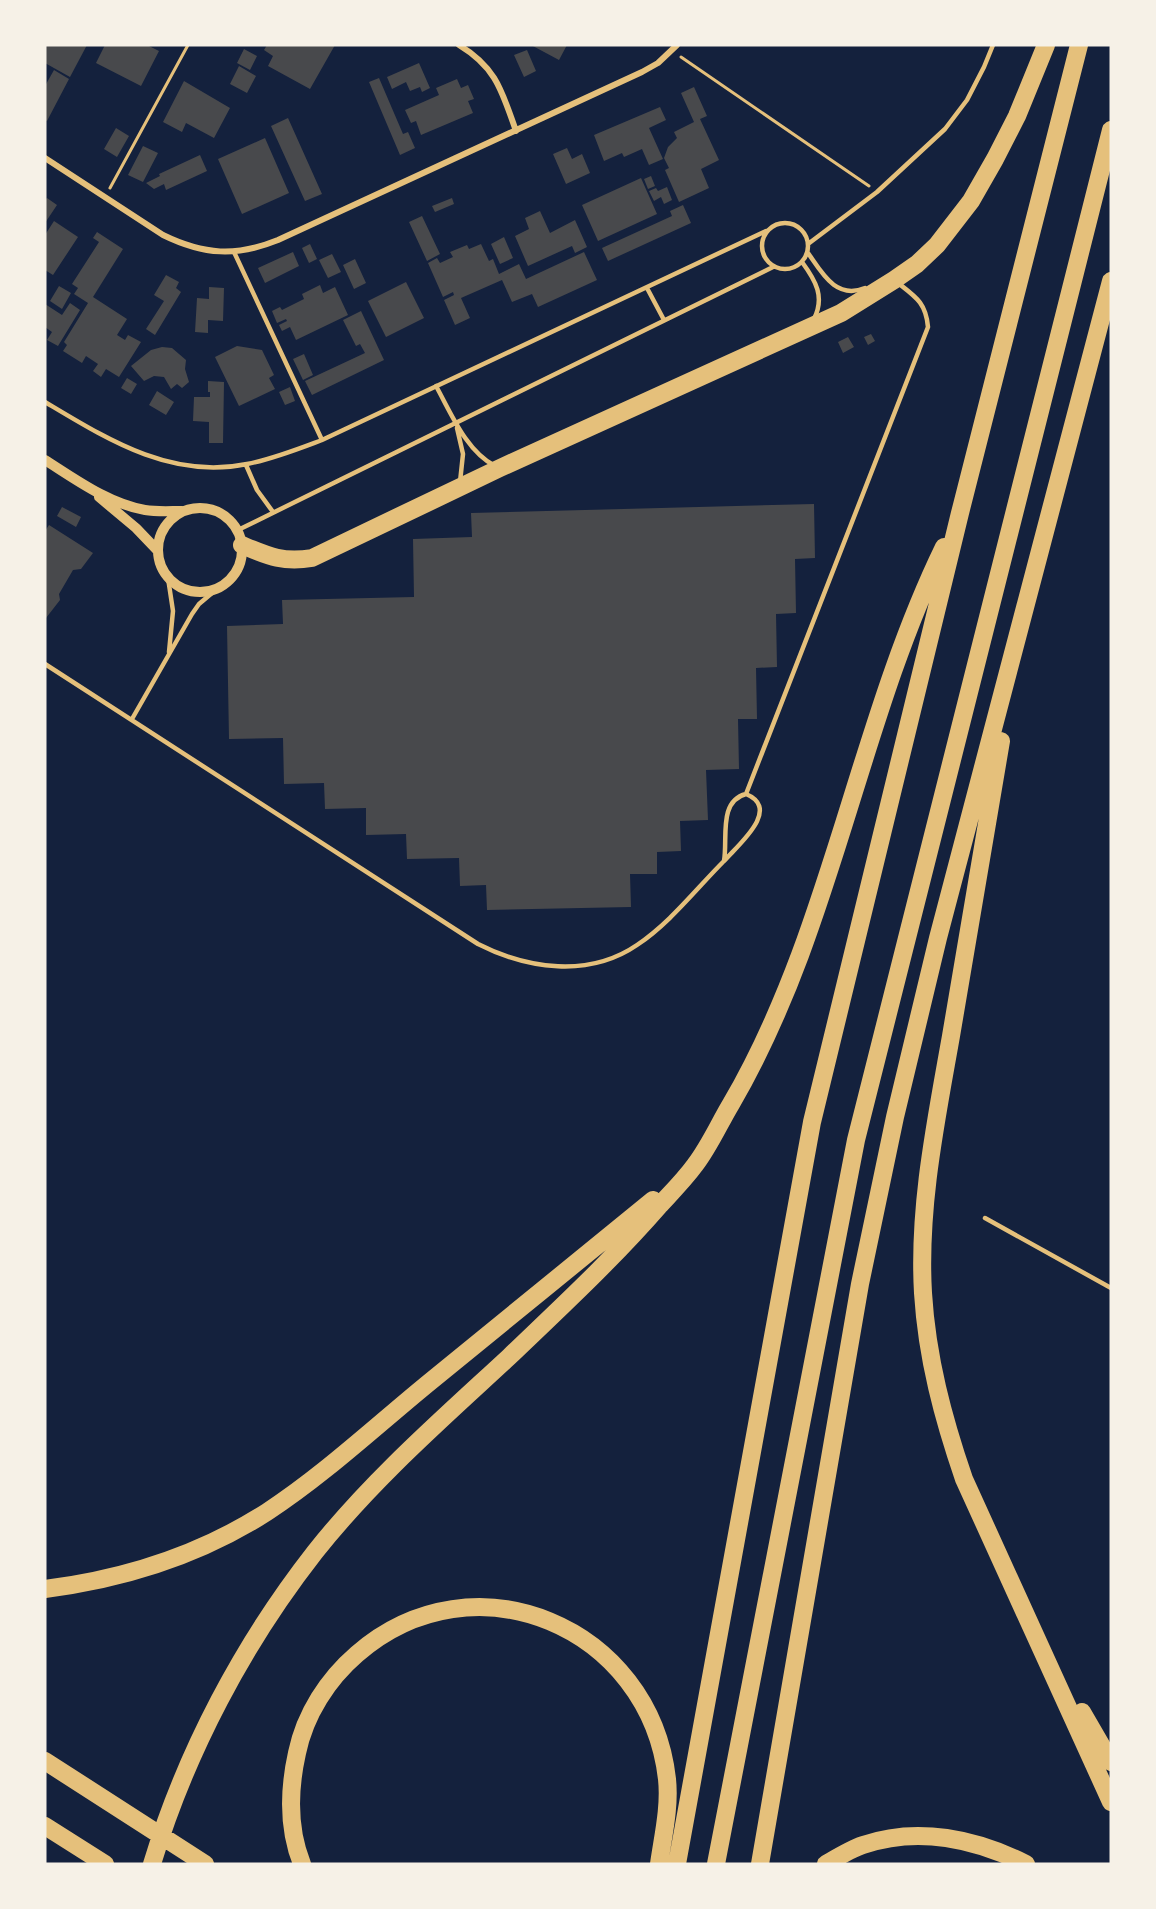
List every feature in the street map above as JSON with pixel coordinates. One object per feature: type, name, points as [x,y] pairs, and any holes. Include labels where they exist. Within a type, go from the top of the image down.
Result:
[{"type":"highway","points":[[240,537],[267,556],[282,560],[312,558],[500,468],[841,313],[894,280],[937,245],[955,224],[995,159],[1017,116],[1046,45]]},
{"type":"highway","points":[[678,1864],[812,1122],[960,513],[1079,45]]},
{"type":"highway","points":[[716,1864],[856,1140],[1111,130]]},
{"type":"highway","points":[[760,1864],[858,1296],[894,1117],[938,938],[1111,280]]},
{"type":"highway","points":[[152,1864],[177,1795],[223,1693],[282,1596],[317,1550],[354,1507],[407,1452],[637,1232],[696,1164],[755,1061],[789,985],[903,645],[920,600],[960,513]]},
{"type":"highway","points":[[1020,629],[933,1141],[923,1244],[923,1292],[927,1340],[938,1396],[964,1479],[1111,1802]]},
{"type":"highway","points":[[45,1588],[104,1580],[171,1559],[215,1540],[266,1512],[333,1462],[696,1164]]},
{"type":"highway","points":[[1019,1602],[1111,1762]]},
{"type":"highway","points":[[302,1864],[294,1832],[291,1792],[299,1744],[318,1700],[347,1662],[386,1633],[430,1614],[453,1608],[477,1606],[517,1610],[536,1615],[566,1629],[594,1647],[610,1661],[638,1696],[657,1735],[667,1778],[668,1800],[659,1864]]},
{"type":"highway","points":[[45,1761],[205,1864]]},
{"type":"highway","points":[[45,1826],[105,1864]]},
{"type":"highway","points":[[826,1864],[862,1845],[901,1836],[921,1835],[986,1847],[1026,1864]]},
{"type":"street","points":[[459,45],[486,66],[497,81],[516,131]]},
{"type":"street","points":[[45,158],[163,235],[197,249],[234,252],[278,240],[516,131],[642,72],[675,48]]},
{"type":"street","points":[[45,460],[82,484],[136,528],[158,551]]},
{"type":"street","points":[[82,484],[144,510],[182,511],[198,507],[214,509],[228,517],[240,537],[242,558],[229,581],[218,588],[205,592],[191,591],[168,578],[161,565],[158,551],[160,535],[169,521],[182,511]]},
{"type":"lane","points":[[808,244],[877,192],[945,129],[967,99],[993,45]]},
{"type":"lane","points":[[45,402],[100,435],[134,452],[171,463],[199,466],[246,465],[322,440],[780,223],[795,225],[802,230],[808,244],[802,262],[788,270],[773,267],[762,255],[762,239],[766,231]]},
{"type":"lane","points":[[234,252],[322,440]]},
{"type":"lane","points":[[807,252],[828,282],[840,290],[855,291],[868,286]]},
{"type":"lane","points":[[802,262],[816,282],[820,300],[809,328]]},
{"type":"lane","points":[[240,537],[273,512],[773,267]]},
{"type":"lane","points":[[746,794],[928,327],[927,314],[921,302],[894,280]]},
{"type":"lane","points":[[647,288],[664,320]]},
{"type":"lane","points":[[436,386],[456,423],[483,458],[500,468]]},
{"type":"lane","points":[[456,423],[463,453],[458,489]]},
{"type":"lane","points":[[246,465],[257,490],[273,512]]},
{"type":"lane","points":[[168,578],[173,611],[168,658]]},
{"type":"lane","points":[[132,719],[192,614],[218,588]]},
{"type":"lane","points":[[45,664],[478,944],[500,955],[523,962],[547,966],[578,966],[608,959],[636,945],[660,925],[724,861],[751,830],[761,814],[760,805],[746,794],[739,796],[728,808],[724,861]]},
{"type":"lane","points":[[985,1218],[1111,1288]]},
{"type":"path","points":[[105,197],[189,45]]},
{"type":"path","points":[[675,48],[877,192]]},
{"type":"building","points":[[45,45],[87,45],[70,77],[45,63]]},
{"type":"building","points":[[105,45],[147,45],[159,51],[141,86],[96,63]]},
{"type":"building","points":[[267,45],[335,45],[310,89],[268,66],[273,56],[264,50]]},
{"type":"building","points":[[531,45],[567,45],[559,60]]},
{"type":"building","points":[[244,49],[257,56],[250,70],[237,63]]},
{"type":"building","points":[[527,50],[536,71],[524,77],[514,55]]},
{"type":"building","points":[[419,63],[430,88],[422,92],[420,87],[410,91],[406,82],[392,89],[387,77]]},
{"type":"building","points":[[239,66],[256,76],[247,93],[230,84]]},
{"type":"building","points":[[54,70],[69,79],[47,121],[45,120],[45,86]]},
{"type":"building","points":[[379,78],[403,134],[408,132],[415,148],[400,155],[369,82]]},
{"type":"building","points":[[457,79],[461,88],[468,85],[474,99],[468,101],[473,113],[421,135],[416,121],[411,123],[405,110],[439,95],[436,88]]},
{"type":"building","points":[[184,81],[230,108],[214,138],[186,123],[182,132],[163,122]]},
{"type":"building","points":[[694,87],[707,116],[700,119],[719,160],[701,169],[709,188],[679,202],[665,170],[669,168],[664,158],[668,147],[677,138],[674,132],[694,122],[681,93]]},
{"type":"building","points":[[660,107],[666,120],[649,128],[663,159],[649,165],[642,149],[624,157],[622,153],[604,161],[594,135]]},
{"type":"building","points":[[288,118],[322,194],[305,201],[271,126]]},
{"type":"building","points":[[116,128],[129,136],[117,157],[104,149]]},
{"type":"building","points":[[265,138],[289,193],[242,214],[218,159]]},
{"type":"building","points":[[143,146],[158,153],[143,182],[128,175]]},
{"type":"building","points":[[567,148],[572,159],[582,154],[590,173],[566,184],[553,154]]},
{"type":"building","points":[[200,155],[207,171],[166,190],[164,184],[154,189],[146,183],[160,176],[159,174]]},
{"type":"building","points":[[651,176],[655,186],[648,189],[644,179]]},
{"type":"building","points":[[641,178],[657,214],[598,241],[582,205]]},
{"type":"building","points":[[667,187],[672,200],[664,204],[661,197],[654,201],[649,191],[656,188],[658,191]]},
{"type":"building","points":[[47,198],[57,205],[45,223],[45,200]]},
{"type":"building","points":[[452,198],[454,204],[435,212],[432,206]]},
{"type":"building","points":[[683,205],[691,223],[608,261],[602,248],[672,216],[670,211]]},
{"type":"building","points":[[540,211],[550,233],[575,220],[587,247],[575,253],[572,246],[528,266],[515,236],[529,229],[525,218]]},
{"type":"building","points":[[422,216],[440,254],[427,261],[409,222]]},
{"type":"building","points":[[54,221],[78,237],[53,275],[45,270],[45,235]]},
{"type":"building","points":[[97,232],[123,249],[93,297],[127,319],[117,335],[125,340],[128,335],[141,342],[119,377],[106,369],[101,377],[93,371],[98,364],[86,356],[82,363],[63,351],[67,345],[64,342],[88,303],[74,294],[78,288],[72,284],[99,242],[93,238]]},
{"type":"building","points":[[504,237],[513,258],[500,264],[491,244]]},
{"type":"building","points":[[310,244],[317,259],[309,263],[302,248]]},
{"type":"building","points":[[481,244],[489,261],[493,259],[499,274],[519,264],[526,279],[584,252],[597,280],[538,307],[532,294],[512,302],[502,280],[461,298],[470,318],[455,325],[444,300],[454,295],[453,292],[443,297],[428,263],[437,258],[440,263],[453,257],[450,252],[467,245],[469,249]]},
{"type":"building","points":[[293,252],[299,266],[265,283],[258,268]]},
{"type":"building","points":[[332,254],[341,272],[328,278],[319,260]]},
{"type":"building","points":[[355,259],[366,283],[354,289],[343,265]]},
{"type":"building","points":[[166,275],[179,282],[176,288],[181,292],[155,335],[146,329],[164,301],[154,295]]},
{"type":"building","points":[[406,282],[424,318],[386,337],[368,301]]},
{"type":"building","points":[[320,285],[323,293],[335,287],[348,315],[296,340],[290,327],[282,331],[279,325],[287,321],[286,319],[277,323],[272,311],[280,307],[282,310],[304,299],[302,294]]},
{"type":"building","points":[[59,286],[71,293],[62,309],[50,301]]},
{"type":"building","points":[[209,287],[224,288],[223,321],[208,320],[208,333],[195,332],[197,298],[209,299]]},
{"type":"building","points":[[70,303],[80,310],[58,346],[47,340],[52,332],[45,327],[45,304],[62,315]]},
{"type":"building","points":[[361,311],[384,360],[312,395],[305,381],[365,353],[360,344],[356,346],[343,320]]},
{"type":"building","points":[[871,334],[875,341],[868,345],[864,337]]},
{"type":"building","points":[[848,337],[854,347],[843,353],[838,342]]},
{"type":"building","points":[[237,346],[262,350],[274,375],[269,378],[275,389],[239,406],[215,357]]},
{"type":"building","points":[[162,347],[172,348],[186,360],[185,369],[189,382],[182,388],[177,384],[171,389],[164,377],[154,376],[144,381],[131,366],[151,350]]},
{"type":"building","points":[[304,354],[313,375],[303,380],[293,359]]},
{"type":"building","points":[[127,378],[137,384],[131,394],[121,388]]},
{"type":"building","points":[[208,381],[224,382],[223,443],[209,443],[209,422],[193,421],[194,397],[210,397]]},
{"type":"building","points":[[290,387],[295,401],[285,405],[279,392]]},
{"type":"building","points":[[157,391],[174,402],[166,415],[149,405]]},
{"type":"building","points":[[814,504],[815,558],[795,559],[796,613],[776,614],[777,667],[756,668],[757,719],[738,719],[739,769],[706,770],[708,820],[680,821],[681,851],[657,852],[657,874],[630,874],[631,907],[487,910],[486,885],[460,886],[459,858],[407,859],[406,834],[366,835],[366,808],[325,809],[324,783],[284,784],[283,738],[229,739],[227,626],[283,624],[282,600],[414,597],[413,539],[472,537],[471,513]]},
{"type":"building","points":[[62,507],[81,517],[76,527],[57,516]]},
{"type":"building","points":[[49,525],[93,553],[81,569],[73,570],[59,594],[60,600],[46,618],[45,531]]}]
